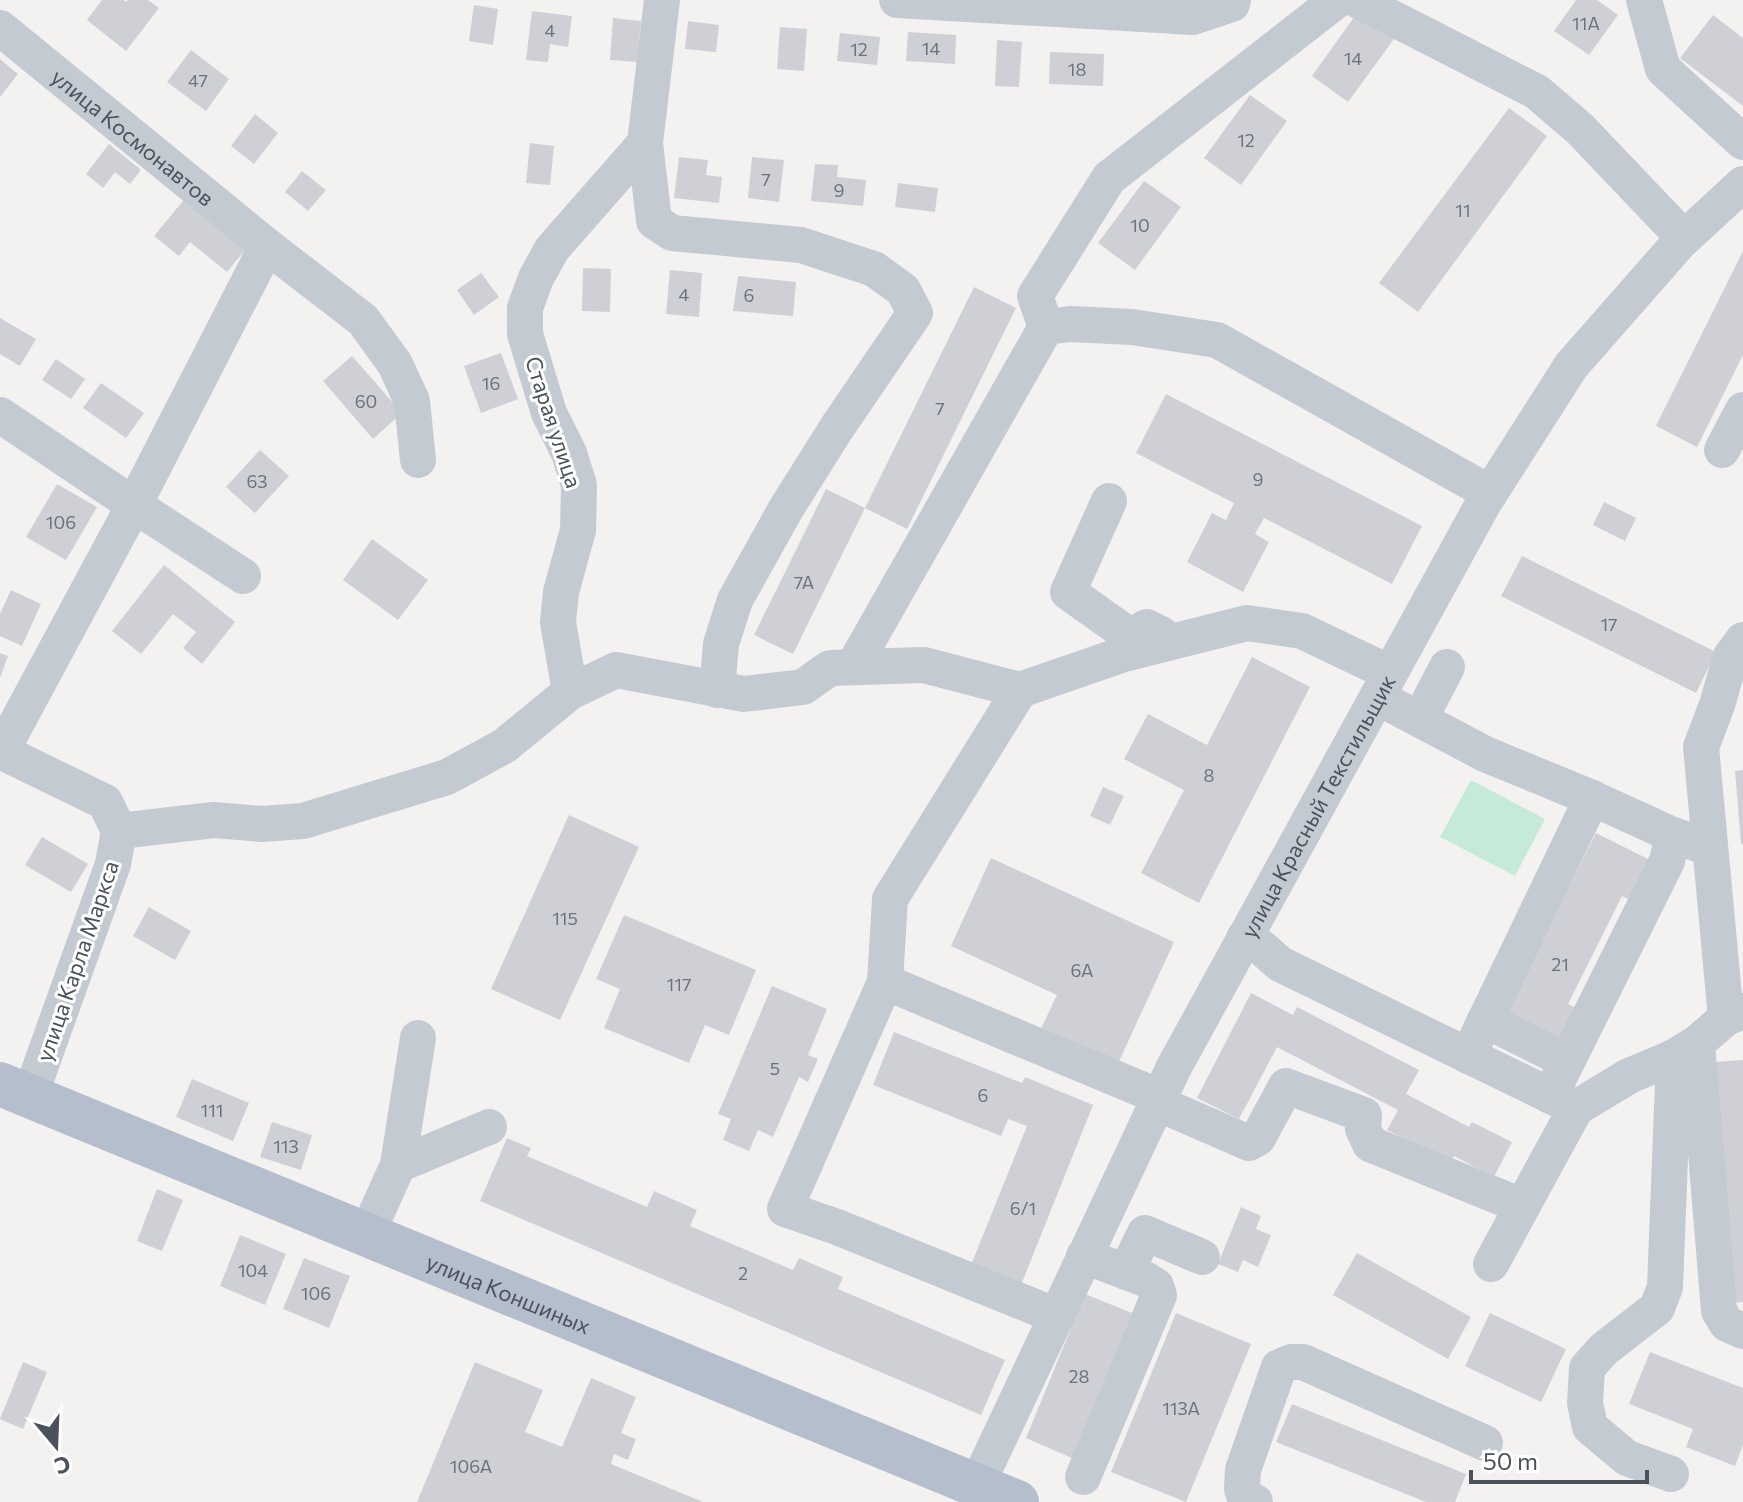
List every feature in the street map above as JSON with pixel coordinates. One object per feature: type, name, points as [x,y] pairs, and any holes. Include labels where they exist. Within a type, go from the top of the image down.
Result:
[{"type":"main road","name":"улица Коншиных","points":[[15,1090],[1017,1502]]},
{"type":"street","points":[[662,0],[645,143],[654,221],[672,233],[801,245],[874,269],[903,290],[915,313],[787,507],[735,600],[721,644],[717,690]]},
{"type":"street","points":[[897,0],[1193,17],[1232,4],[1233,0]]},
{"type":"street","points":[[853,667],[1046,327],[1035,296],[1109,178],[1337,0]]},
{"type":"street","points":[[1357,0],[1537,92],[1580,129],[1684,238]]},
{"type":"street","points":[[1644,0],[1663,69],[1743,142]]},
{"type":"street","name":"улица Космонавтов","points":[[0,28],[267,246],[363,320],[395,364],[412,401],[418,460]]},
{"type":"street","name":"Старая улица","points":[[570,692],[558,622],[561,592],[578,530],[579,485],[569,453],[549,413],[525,334],[525,308],[536,278],[552,249],[645,143]]},
{"type":"street","name":"улица Красный Текстильщик","points":[[977,1485],[1174,1067],[1490,493],[1571,366],[1684,238],[1743,184]]},
{"type":"street","points":[[0,752],[134,505],[267,246]]},
{"type":"street","points":[[1046,327],[1070,324],[1132,327],[1217,340],[1490,493]]},
{"type":"street","points":[[1722,450],[1743,410]]},
{"type":"street","points":[[0,415],[243,576]]},
{"type":"street","points":[[1109,501],[1068,592],[1130,636],[1147,627],[1174,640]]},
{"type":"street","points":[[119,831],[214,820],[262,824],[303,821],[447,777],[504,746],[570,692],[616,670],[744,694],[803,687],[830,668],[924,665],[1020,690],[1124,654],[1247,623],[1302,631],[1384,685],[1420,719],[1485,754],[1709,848]]},
{"type":"street","points":[[1244,938],[1262,948],[1280,964],[1563,1102],[1686,1050],[1735,1015],[1709,848],[1701,747],[1731,656],[1743,640]]},
{"type":"street","points":[[1420,719],[1447,667]]},
{"type":"street","points":[[1020,690],[890,899],[885,982],[785,1209],[1057,1316]]},
{"type":"street","name":"улица Карла Маркса","points":[[0,752],[105,802],[119,831],[113,864],[15,1090]]},
{"type":"street","points":[[1468,1056],[1592,798]]},
{"type":"street","points":[[1491,1264],[1522,1206],[1563,1102],[1567,1061],[1667,861],[1673,835]]},
{"type":"street","points":[[885,982],[1158,1100],[1249,1143],[1258,1138],[1286,1086],[1364,1115],[1363,1129],[1370,1144],[1522,1206]]},
{"type":"street","points":[[1485,1020],[1567,1061]]},
{"type":"street","points":[[367,1234],[398,1165],[418,1038]]},
{"type":"street","points":[[1671,1474],[1627,1458],[1590,1427],[1585,1403],[1587,1368],[1604,1349],[1657,1308],[1665,1287],[1686,1050]]},
{"type":"street","points":[[1686,1050],[1719,1311],[1727,1324],[1743,1331]]},
{"type":"street","points":[[398,1165],[489,1127]]},
{"type":"street","points":[[1126,1272],[1145,1233],[1202,1257]]},
{"type":"street","points":[[1083,1477],[1159,1295],[1156,1286],[1145,1279],[1084,1256]]},
{"type":"street","points":[[1665,1287],[1718,1299]]},
{"type":"street","points":[[1255,1502],[1245,1498],[1243,1470],[1279,1367],[1291,1362],[1303,1362],[1485,1443]]},
{"type":"green space","points":[[1471,780],[1545,819],[1515,876],[1440,837]]},
{"type":"building","points":[[102,0],[148,0],[159,8],[126,51],[87,20]]},
{"type":"building","points":[[1576,0],[1597,0],[1618,15],[1589,55],[1554,31]]},
{"type":"building","points":[[474,5],[498,9],[493,45],[469,41]]},
{"type":"building","points":[[532,11],[572,16],[568,47],[550,44],[548,62],[526,60]]},
{"type":"building","points":[[1357,13],[1394,39],[1348,102],[1312,76]]},
{"type":"building","points":[[1713,15],[1743,38],[1743,106],[1680,58]]},
{"type":"building","points":[[613,18],[641,21],[637,62],[610,60]]},
{"type":"building","points":[[688,21],[719,25],[716,52],[685,49]]},
{"type":"building","points":[[780,27],[807,29],[804,71],[777,69]]},
{"type":"building","points":[[908,32],[956,35],[955,64],[906,61]]},
{"type":"building","points":[[840,33],[880,37],[877,65],[837,61]]},
{"type":"building","points":[[997,40],[1022,42],[1019,87],[995,86]]},
{"type":"building","points":[[191,50],[229,79],[206,111],[167,82]]},
{"type":"building","points":[[1050,52],[1104,54],[1103,86],[1049,84]]},
{"type":"building","points":[[0,59],[18,74],[0,97]]},
{"type":"building","points":[[1250,95],[1287,121],[1241,185],[1204,158]]},
{"type":"building","points":[[1509,108],[1547,136],[1418,312],[1379,283]]},
{"type":"building","points":[[255,114],[278,133],[254,164],[231,146]]},
{"type":"building","points":[[530,143],[554,146],[550,185],[526,183]]},
{"type":"building","points":[[109,144],[141,170],[130,184],[115,172],[103,188],[86,174]]},
{"type":"building","points":[[679,157],[708,160],[706,175],[722,177],[719,203],[674,198]]},
{"type":"building","points":[[752,157],[784,160],[779,202],[748,198]]},
{"type":"building","points":[[815,164],[838,165],[837,177],[866,180],[863,206],[811,201]]},
{"type":"building","points":[[302,171],[326,190],[308,211],[285,192]]},
{"type":"building","points":[[1144,181],[1181,207],[1135,270],[1098,243]]},
{"type":"building","points":[[898,183],[938,188],[935,212],[895,207]]},
{"type":"building","points":[[193,189],[254,239],[227,272],[190,242],[179,256],[154,236]]},
{"type":"building","points":[[1743,251],[1743,355],[1697,447],[1656,426]]},
{"type":"building","points":[[583,268],[611,269],[610,312],[582,311]]},
{"type":"building","points":[[670,270],[702,273],[699,317],[666,314]]},
{"type":"building","points":[[481,273],[499,297],[474,315],[457,290]]},
{"type":"building","points":[[738,276],[796,282],[793,316],[733,311]]},
{"type":"building","points":[[974,287],[1016,308],[907,529],[865,508]]},
{"type":"building","points":[[0,318],[36,339],[20,366],[0,354]]},
{"type":"building","points":[[501,353],[518,399],[481,413],[464,366]]},
{"type":"building","points":[[352,356],[402,413],[373,439],[323,381]]},
{"type":"building","points":[[56,359],[85,379],[71,399],[42,380]]},
{"type":"building","points":[[101,383],[144,413],[126,438],[83,408]]},
{"type":"building","points":[[1166,394],[1422,526],[1392,584],[1264,518],[1255,534],[1269,542],[1243,592],[1187,562],[1212,513],[1226,520],[1234,503],[1136,453]]},
{"type":"building","points":[[260,450],[289,476],[255,513],[226,487]]},
{"type":"building","points":[[57,484],[97,507],[66,560],[26,537]]},
{"type":"building","points":[[826,489],[865,508],[793,654],[754,635]]},
{"type":"building","points":[[1604,502],[1636,518],[1625,541],[1593,525]]},
{"type":"building","points":[[372,539],[428,580],[398,620],[343,580]]},
{"type":"building","points":[[1522,556],[1716,652],[1696,693],[1501,596]]},
{"type":"building","points":[[164,565],[235,622],[202,664],[183,648],[196,632],[173,614],[141,654],[112,631]]},
{"type":"building","points":[[11,590],[41,604],[22,646],[0,636],[0,614]]},
{"type":"building","points":[[0,653],[8,656],[0,678]]},
{"type":"building","points":[[1252,657],[1310,687],[1199,903],[1141,873],[1184,790],[1124,759],[1148,714],[1207,745]]},
{"type":"building","points":[[1743,770],[1743,844],[1741,844],[1735,771]]},
{"type":"building","points":[[1103,787],[1124,796],[1110,825],[1090,816]]},
{"type":"building","points":[[569,815],[639,847],[560,1020],[491,989]]},
{"type":"building","points":[[1596,833],[1652,861],[1632,901],[1622,896],[1568,1004],[1578,1009],[1558,1049],[1502,1022]]},
{"type":"building","points":[[42,837],[88,864],[71,892],[25,865]]},
{"type":"building","points":[[991,858],[1174,942],[1115,1070],[1038,1035],[1057,995],[951,946]]},
{"type":"building","points":[[149,907],[191,931],[175,960],[133,936]]},
{"type":"building","points":[[624,915],[756,970],[729,1035],[705,1025],[689,1063],[604,1028],[620,989],[596,979]]},
{"type":"building","points":[[772,986],[827,1009],[808,1055],[818,1059],[808,1082],[799,1077],[773,1137],[758,1130],[749,1151],[723,1140],[731,1119],[718,1114]]},
{"type":"building","points":[[1251,993],[1293,1015],[1297,1007],[1419,1070],[1406,1094],[1469,1127],[1472,1122],[1512,1142],[1494,1177],[1454,1156],[1451,1163],[1387,1130],[1398,1110],[1277,1047],[1239,1119],[1197,1098]]},
{"type":"building","points":[[894,1032],[1022,1083],[1025,1077],[1093,1105],[1019,1290],[969,1270],[1027,1126],[1008,1119],[1001,1136],[873,1085]]},
{"type":"building","points":[[1743,1060],[1743,1302],[1731,1303],[1714,1062]]},
{"type":"building","points":[[192,1079],[249,1103],[233,1141],[176,1117]]},
{"type":"building","points":[[272,1122],[312,1135],[301,1170],[260,1157]]},
{"type":"building","points":[[507,1138],[531,1148],[527,1156],[647,1207],[654,1191],[697,1210],[690,1226],[793,1270],[799,1258],[843,1277],[838,1289],[1005,1360],[981,1415],[480,1201]]},
{"type":"building","points":[[157,1189],[183,1200],[162,1251],[137,1241]]},
{"type":"building","points":[[1241,1207],[1261,1216],[1256,1229],[1271,1235],[1258,1267],[1243,1260],[1238,1272],[1218,1264]]},
{"type":"building","points":[[240,1235],[286,1254],[265,1305],[220,1286]]},
{"type":"building","points":[[1357,1253],[1471,1317],[1448,1359],[1333,1295]]},
{"type":"building","points":[[304,1258],[350,1276],[329,1328],[283,1309]]},
{"type":"building","points":[[1085,1294],[1132,1313],[1072,1458],[1026,1438]]},
{"type":"building","points":[[1176,1313],[1251,1344],[1186,1502],[1111,1472]]},
{"type":"building","points":[[1490,1313],[1566,1349],[1541,1402],[1465,1366]]},
{"type":"building","points":[[1650,1352],[1743,1388],[1743,1445],[1735,1466],[1686,1447],[1693,1429],[1629,1404]]},
{"type":"building","points":[[23,1362],[47,1372],[23,1429],[0,1419]]},
{"type":"building","points":[[475,1362],[543,1390],[525,1432],[562,1447],[591,1378],[636,1397],[621,1433],[636,1439],[628,1460],[614,1454],[611,1464],[703,1502],[417,1502]]},
{"type":"building","points":[[1292,1404],[1466,1474],[1455,1502],[1426,1502],[1276,1442]]}]
